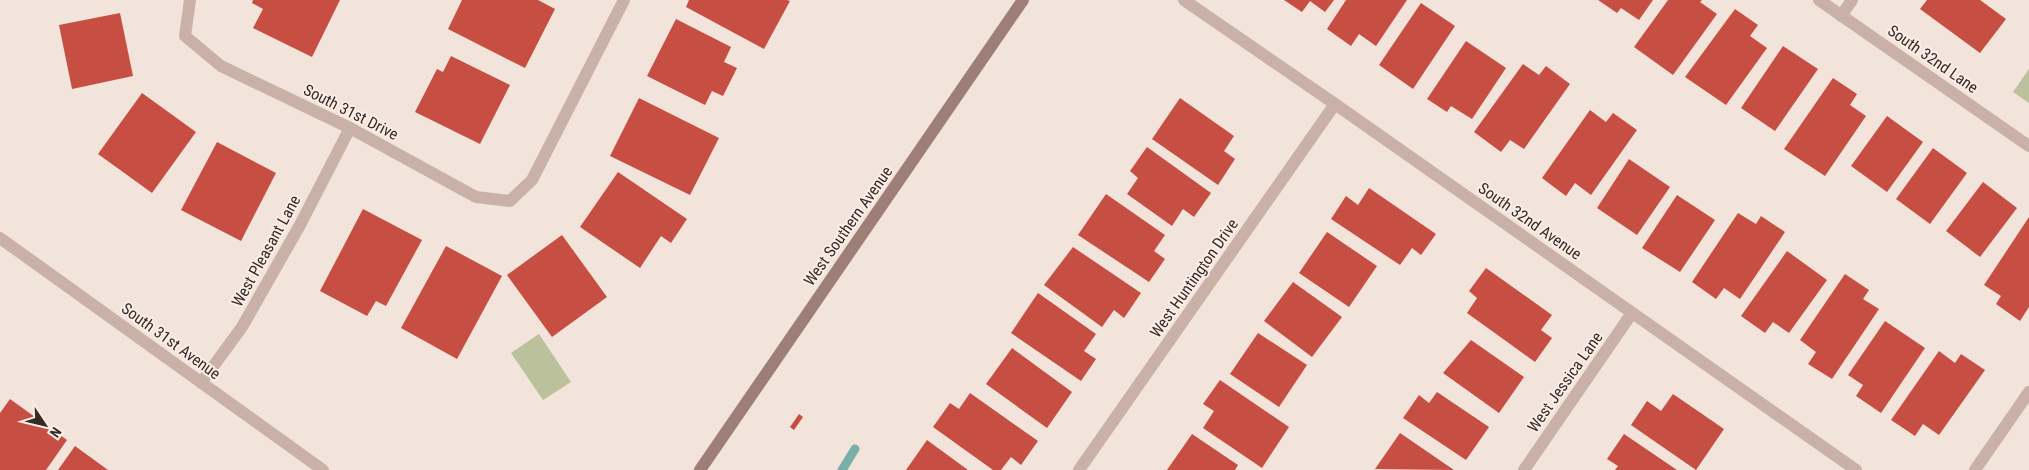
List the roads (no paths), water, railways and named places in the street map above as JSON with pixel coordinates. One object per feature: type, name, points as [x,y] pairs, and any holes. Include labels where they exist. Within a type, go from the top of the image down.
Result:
[{"type":"main road","name":"West Southern Avenue","points":[[700,470],[1022,0]]},
{"type":"street","name":"South 31st Drive","points":[[190,0],[185,36],[221,66],[350,128],[476,197],[510,201],[532,180],[624,0]]},
{"type":"street","name":"South 32nd Avenue","points":[[1184,0],[1856,470]]},
{"type":"street","name":"South 32nd Lane","points":[[1819,0],[2029,146]]},
{"type":"street","points":[[1841,16],[1852,0]]},
{"type":"street","name":"West Huntington Drive","points":[[1079,470],[1335,104]]},
{"type":"street","name":"West Pleasant Lane","points":[[201,383],[242,327],[300,225],[350,128]]},
{"type":"street","name":"South 31st Avenue","points":[[0,238],[322,470]]},
{"type":"street","name":"West Jessica Lane","points":[[1524,470],[1632,313]]},
{"type":"street","points":[[1974,470],[2029,392]]},
{"type":"waterway","points":[[842,470],[855,449]]}]
